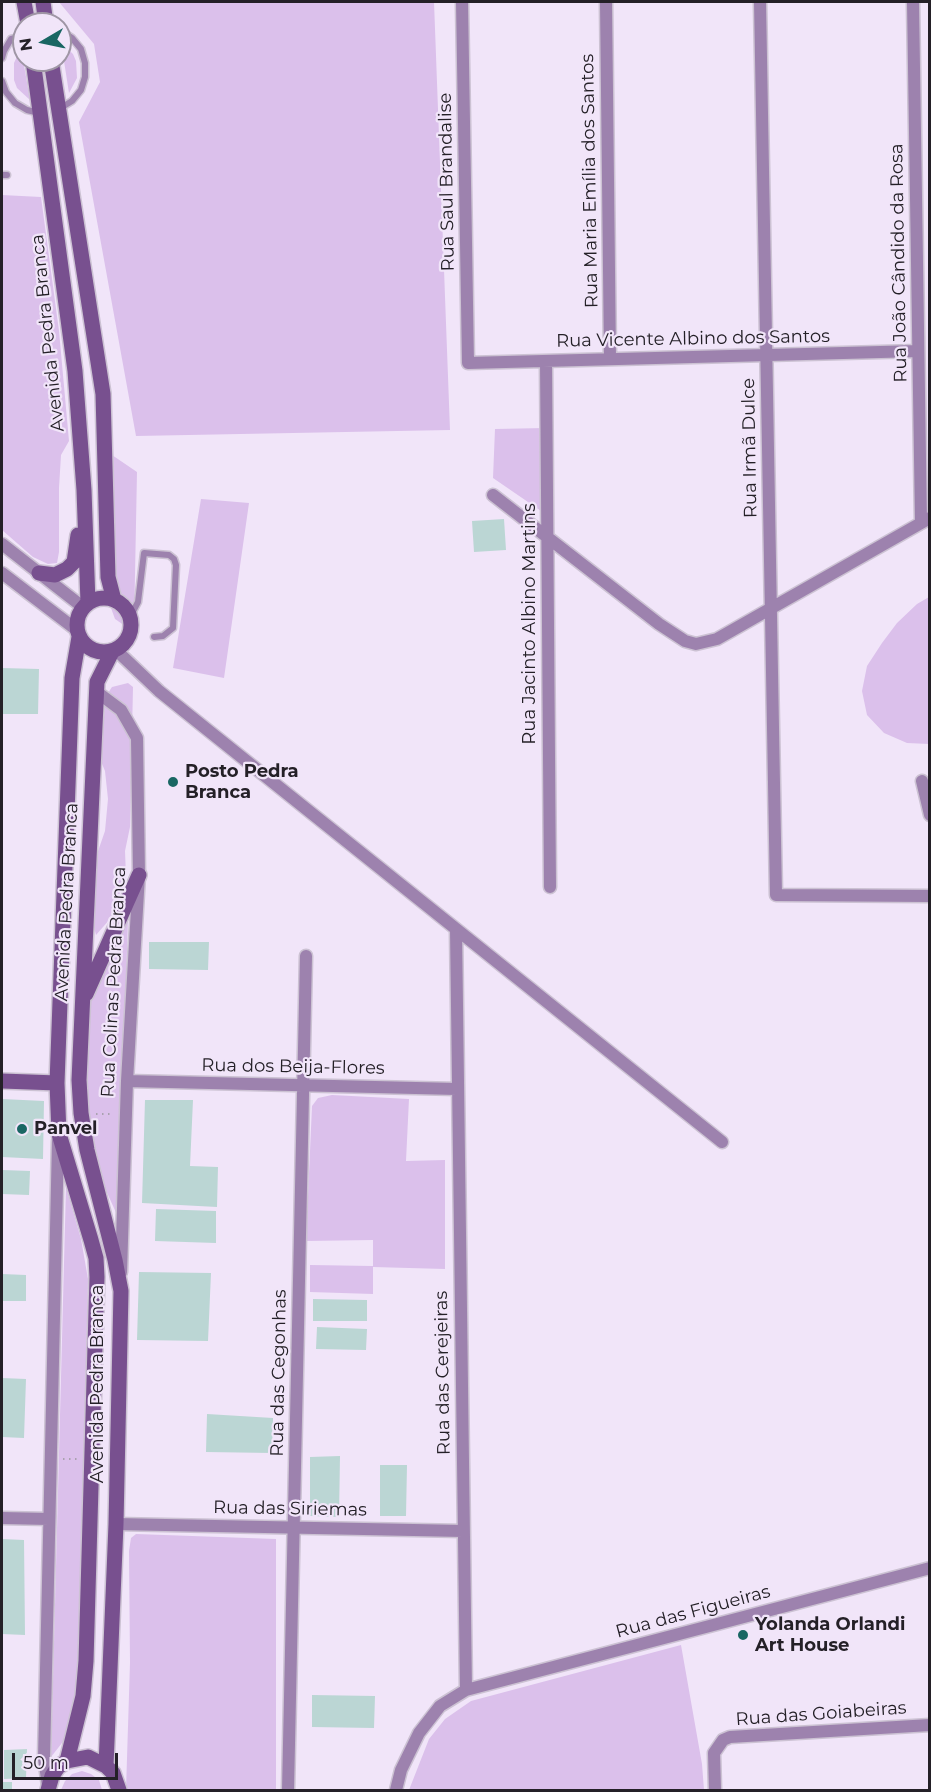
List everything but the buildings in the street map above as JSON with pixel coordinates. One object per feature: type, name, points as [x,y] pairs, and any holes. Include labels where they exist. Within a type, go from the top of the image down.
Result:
[{"type":"main road","name":"Avenida Pedra Branca","points":[[34,72],[72,340],[84,490],[86,605]]},
{"type":"main road","points":[[53,72],[103,394],[108,578],[114,600]]},
{"type":"main road","points":[[39,573],[55,575],[67,569],[74,562],[84,490]]},
{"type":"main road","points":[[104,598],[114,600],[120,603],[130,617],[129,634],[114,651],[103,653],[87,647],[78,634],[78,616],[86,605],[104,598]]},
{"type":"main road","name":"Avenida Pedra Branca","points":[[67,1761],[83,1696],[86,1661],[97,1277],[96,1258],[58,1134],[57,1083],[72,678],[78,634]]},
{"type":"main road","name":"Avenida Pedra Branca","points":[[106,1766],[116,1524],[121,1291],[116,1260],[87,1150],[79,1080],[96,692],[97,682],[114,651]]},
{"type":"main road","points":[[82,1002],[139,875]]},
{"type":"main road","points":[[2,1081],[57,1083]]},
{"type":"main road","points":[[48,1788],[58,1767],[67,1761],[88,1757],[98,1760],[113,1773],[119,1791]]},
{"type":"street","name":"Rua Saul Brandalise","points":[[462,2],[468,363]]},
{"type":"street","name":"Rua Maria Emília dos Santos","points":[[606,2],[610,359]]},
{"type":"street","name":"Rua Irmã Dulce","points":[[760,2],[776,895],[930,896]]},
{"type":"street","name":"Rua João Cândido da Rosa","points":[[913,2],[918,351],[925,521]]},
{"type":"street","name":"Rua Vicente Albino dos Santos","points":[[468,363],[918,351]]},
{"type":"street","name":"Rua Jacinto Albino Martins","points":[[546,361],[550,887]]},
{"type":"street","points":[[493,495],[652,619],[685,641],[696,644],[717,639],[925,521]]},
{"type":"street","points":[[2,544],[86,605]]},
{"type":"street","points":[[2,573],[78,634]]},
{"type":"street","points":[[114,651],[159,691],[722,1142]]},
{"type":"street","name":"Rua Colinas Pedra Branca","points":[[96,692],[121,710],[137,738],[139,875],[127,1081],[121,1291]]},
{"type":"street","points":[[922,781],[930,816]]},
{"type":"street","name":"Rua das Cerejeiras","points":[[456,929],[466,1690]]},
{"type":"street","name":"Rua das Cegonhas","points":[[288,1791],[306,956]]},
{"type":"street","name":"Rua dos Beija-Flores","points":[[127,1081],[457,1089]]},
{"type":"street","name":"Avenida Pedra Branca","points":[[48,1788],[44,1758],[58,1134]]},
{"type":"street","points":[[2,1518],[49,1519]]},
{"type":"street","name":"Rua das Siriemas","points":[[116,1524],[463,1531]]},
{"type":"street","name":"Rua das Figueiras","points":[[466,1690],[930,1568]]},
{"type":"street","points":[[396,1791],[401,1770],[419,1733],[440,1706],[466,1690]]},
{"type":"street","name":"Rua das Goiabeiras","points":[[715,1791],[714,1753],[723,1740],[730,1737],[930,1725]]},
{"type":"lane","points":[[58,109],[72,101],[81,90],[85,70],[81,49],[72,38]]},
{"type":"lane","points":[[2,44],[11,39]]},
{"type":"lane","points":[[2,58],[11,39]]},
{"type":"lane","points":[[2,81],[4,91],[15,103],[27,110],[39,113]]},
{"type":"lane","points":[[130,617],[138,602],[144,553],[169,555],[174,559],[176,566],[173,628],[164,636],[154,637]]},
{"type":"shaded area","points":[[59,2],[434,2],[450,430],[136,436],[79,122],[100,82],[94,44],[72,18],[72,12],[67,12]]},
{"type":"shaded area","points":[[72,53],[76,61],[77,78],[69,93],[66,72],[72,72]]},
{"type":"shaded area","points":[[14,72],[25,72],[30,100],[17,88]]},
{"type":"shaded area","points":[[2,195],[41,197],[59,331],[69,441],[61,455],[57,563],[48,564],[33,557],[2,530]]},
{"type":"shaded area","points":[[545,428],[544,513],[493,478],[495,429]]},
{"type":"shaded area","points":[[112,455],[137,472],[134,627],[131,630],[115,619],[111,608]]},
{"type":"shaded area","points":[[201,499],[249,503],[224,678],[173,668]]},
{"type":"shaded area","points":[[929,597],[929,744],[907,743],[884,733],[867,715],[862,691],[867,666],[882,643],[897,623],[917,604]]},
{"type":"shaded area","points":[[128,683],[133,687],[130,827],[125,851],[126,877],[110,919],[96,935],[93,923],[97,854],[105,831],[108,799],[105,771],[100,759],[106,696],[112,687]]},
{"type":"shaded area","points":[[124,919],[128,920],[118,1217],[104,1186],[92,1141],[85,1095],[88,1016],[92,995]]},
{"type":"shaded area","points":[[332,1095],[409,1099],[406,1161],[445,1160],[445,1269],[373,1267],[373,1294],[310,1292],[310,1265],[373,1266],[373,1240],[306,1241],[312,1106],[318,1098]]},
{"type":"shaded area","points":[[66,1187],[81,1239],[88,1279],[78,1691],[69,1734],[51,1757]]},
{"type":"shaded area","points":[[136,1534],[276,1539],[276,1790],[126,1790],[130,1663],[129,1551],[131,1538]]},
{"type":"shaded area","points":[[681,1645],[702,1764],[704,1790],[409,1790],[429,1739],[445,1719],[471,1701]]},
{"type":"shaded area","points":[[82,1771],[99,1780],[102,1790],[61,1790],[65,1781],[72,1774]]},
{"type":"place","name":"Posto Pedra Branca","points":[[173,782]]},
{"type":"place","name":"Panvel","points":[[22,1129]]},
{"type":"place","name":"Yolanda Orlandi Art House","points":[[743,1635]]}]
